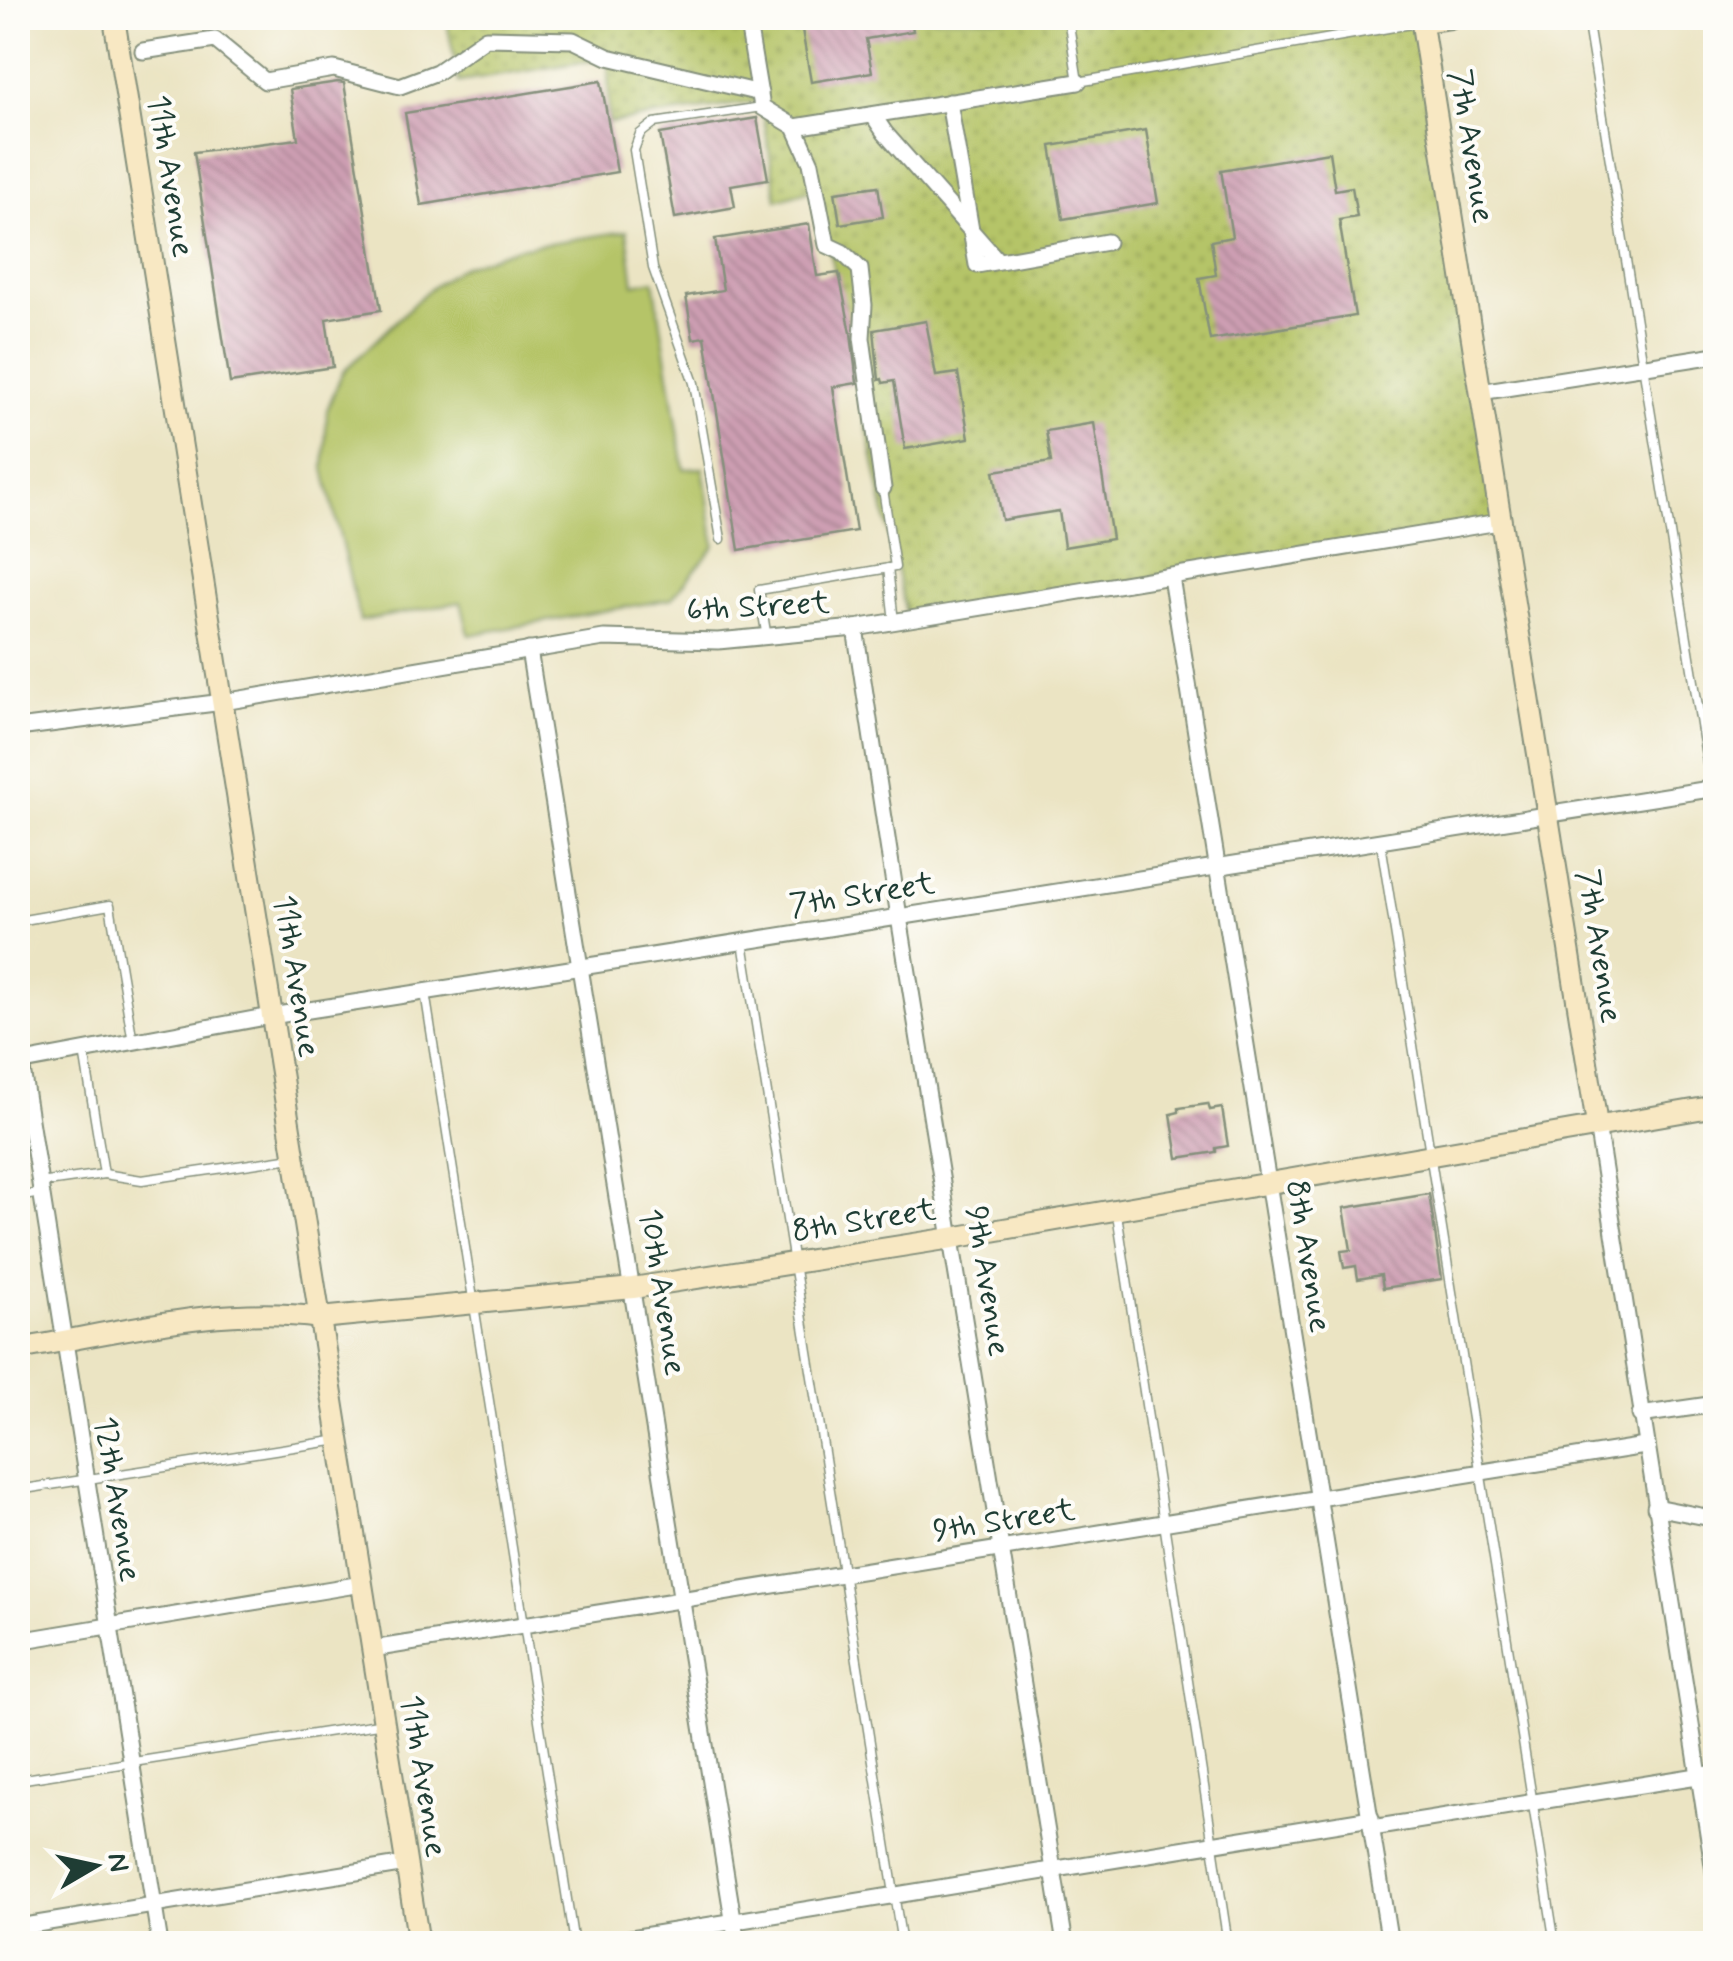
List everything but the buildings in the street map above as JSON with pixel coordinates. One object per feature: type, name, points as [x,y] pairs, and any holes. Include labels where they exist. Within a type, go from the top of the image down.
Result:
[{"type":"street","name":"11th Avenue","points":[[114,18],[419,1944]]},
{"type":"street","points":[[746,18],[761,100]]},
{"type":"street","points":[[1421,20],[1450,18]]},
{"type":"street","name":"7th Avenue","points":[[1421,20],[1716,1884]]},
{"type":"street","points":[[143,52],[215,40],[265,81],[334,69],[400,86],[437,72],[486,38],[573,40],[608,57],[761,100],[795,127],[811,163],[828,245],[860,269],[866,374],[883,488]]},
{"type":"street","points":[[795,127],[1078,82]]},
{"type":"street","points":[[950,102],[978,265],[1106,242]]},
{"type":"street","points":[[872,115],[972,231]]},
{"type":"street","points":[[1480,392],[1716,355]]},
{"type":"street","name":"6th Street","points":[[18,728],[223,702],[604,638],[718,641],[856,628],[1500,522]]},
{"type":"street","name":"8th Avenue","points":[[1170,577],[1390,1944]]},
{"type":"street","name":"9th Avenue","points":[[856,628],[1064,1944]]},
{"type":"street","name":"10th Avenue","points":[[529,650],[736,1944]]},
{"type":"street","name":"7th Street","points":[[19,1063],[272,1016],[1713,788]]},
{"type":"street","name":"12th Avenue","points":[[19,1063],[160,1944]]},
{"type":"street","name":"8th Street","points":[[18,1349],[210,1317],[320,1318],[633,1288],[952,1238],[1716,1106]]},
{"type":"street","points":[[1640,1415],[1716,1404]]},
{"type":"street","name":"9th Street","points":[[372,1649],[1645,1446]]},
{"type":"street","points":[[1655,1508],[1716,1519]]},
{"type":"street","points":[[18,1641],[362,1584]]},
{"type":"street","points":[[594,1944],[1213,1844],[1533,1802],[1716,1773]]},
{"type":"street","points":[[18,1928],[406,1864]]},
{"type":"lane","points":[[1068,18],[1078,82],[1421,20]]},
{"type":"lane","points":[[1586,18],[1716,818]]},
{"type":"lane","points":[[722,539],[694,383],[653,268],[634,150],[640,134],[654,123],[761,100]]},
{"type":"lane","points":[[768,638],[759,590],[895,567],[883,488]]},
{"type":"lane","points":[[888,568],[894,622]]},
{"type":"lane","points":[[1381,843],[1555,1944]]},
{"type":"lane","points":[[18,921],[110,905],[133,1042]]},
{"type":"lane","points":[[743,942],[902,1944]]},
{"type":"lane","points":[[425,992],[574,1944]]},
{"type":"lane","points":[[84,1051],[104,1174]]},
{"type":"lane","points":[[18,1197],[104,1174],[142,1180],[294,1158]]},
{"type":"lane","points":[[1116,1209],[1228,1944]]},
{"type":"lane","points":[[18,1490],[339,1440]]},
{"type":"lane","points":[[18,1780],[384,1723]]},
{"type":"green space","points":[[446,18],[1422,18],[1499,522],[907,620],[817,188],[777,200],[761,101],[609,123],[608,58],[459,82]]},
{"type":"green space","points":[[627,231],[634,284],[654,280],[684,469],[703,468],[715,546],[671,599],[469,635],[461,602],[360,621],[324,469],[327,410],[342,373],[426,292],[461,267],[517,248]]}]
